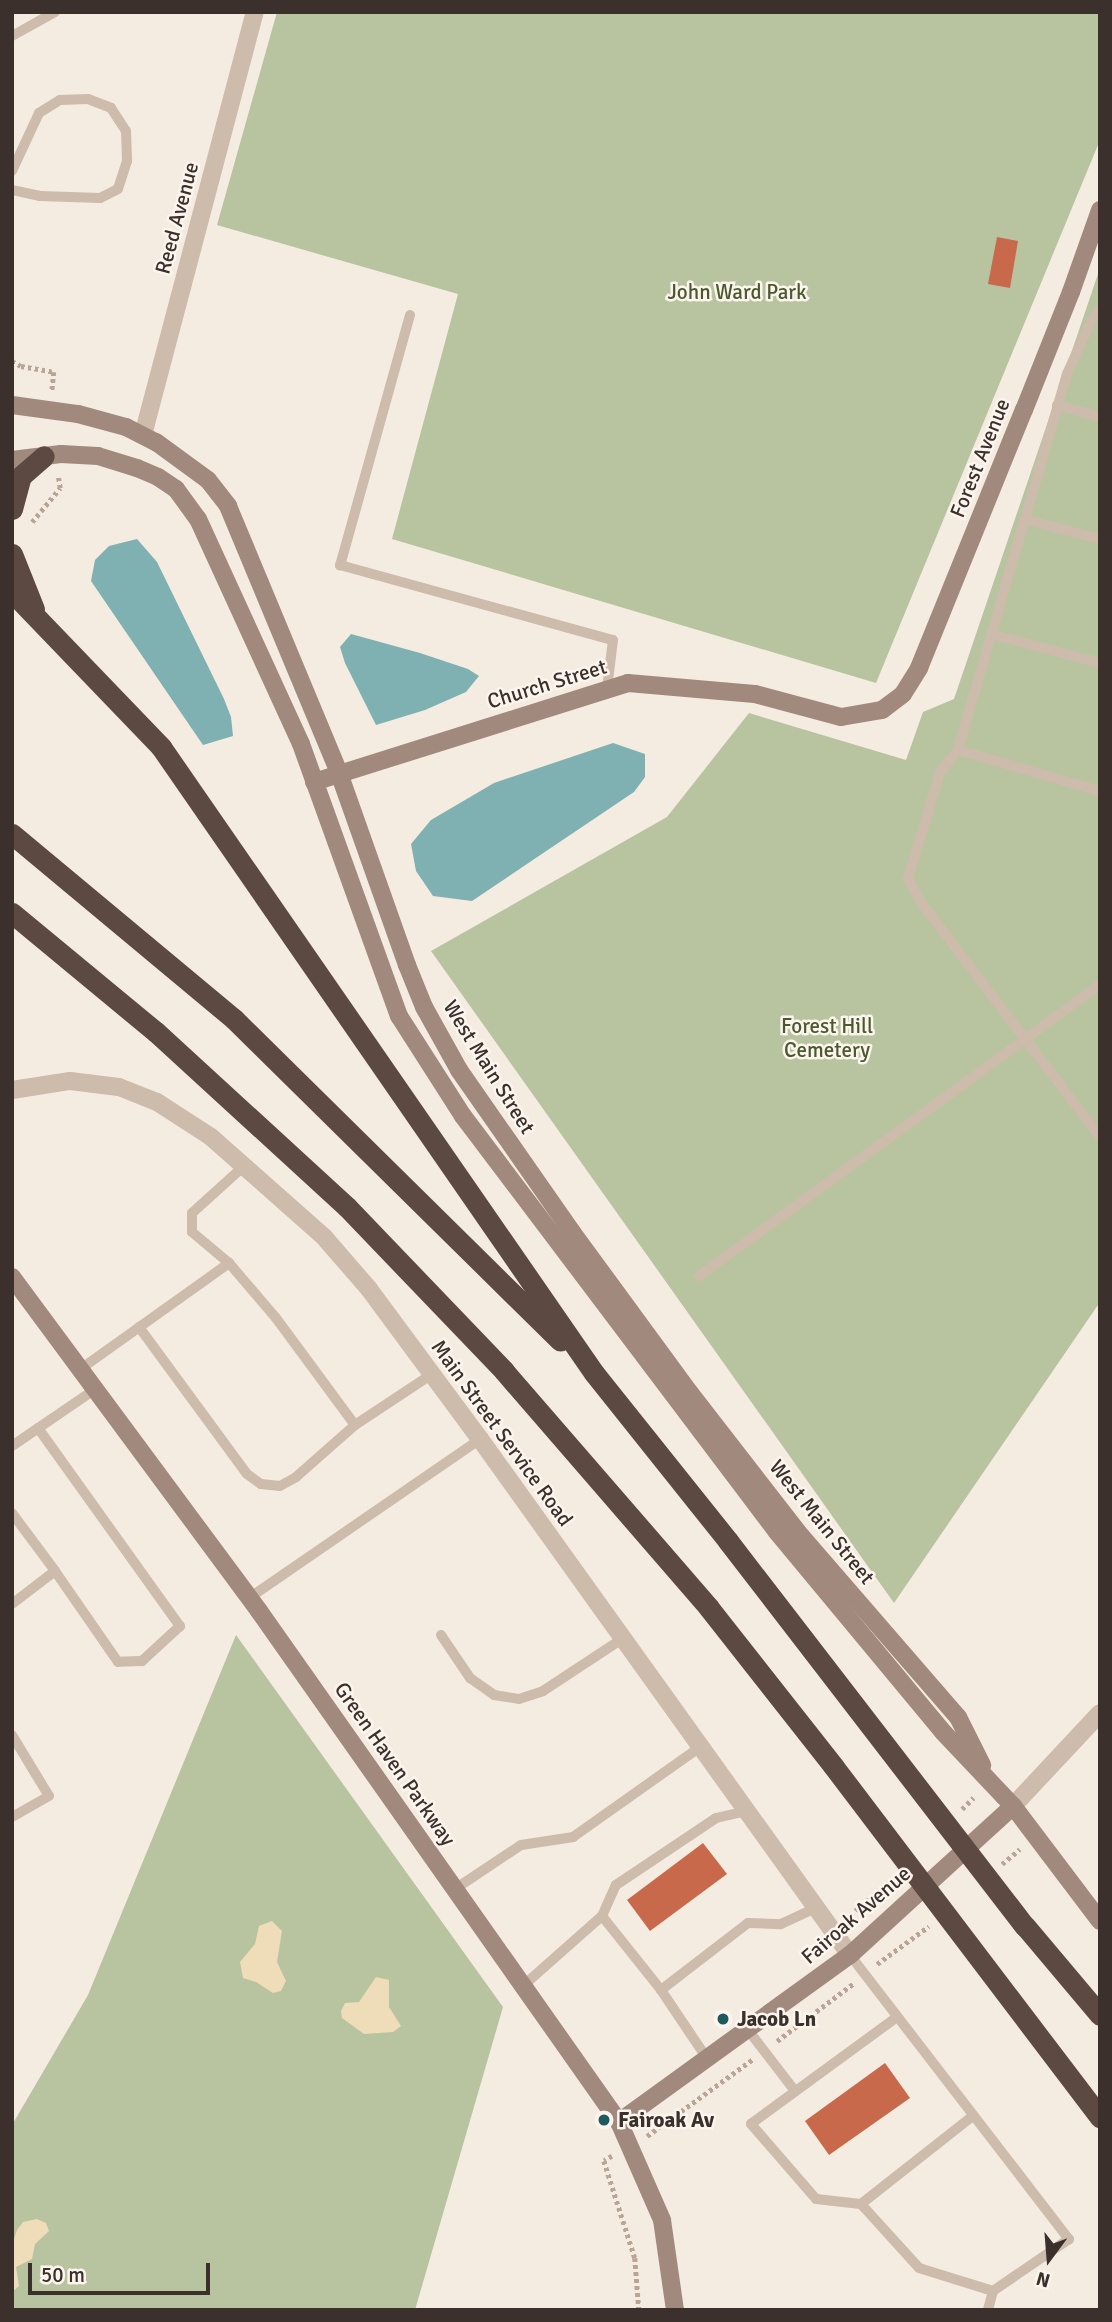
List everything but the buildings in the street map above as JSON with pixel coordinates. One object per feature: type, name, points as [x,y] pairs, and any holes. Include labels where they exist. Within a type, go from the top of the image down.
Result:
[{"type":"highway","points":[[12,509],[21,476],[44,456]]},
{"type":"highway","points":[[12,554],[40,624]]},
{"type":"highway","points":[[12,592],[161,747],[594,1373],[1025,1926],[1100,2015]]},
{"type":"highway","points":[[12,834],[234,1019],[594,1373]]},
{"type":"highway","points":[[12,913],[165,1041],[347,1207],[504,1371],[709,1608],[983,1960],[1100,2117]]},
{"type":"street","name":"Reed Avenue","points":[[143,435],[255,12]]},
{"type":"street","name":"Forest Avenue","points":[[882,710],[903,694],[919,668],[1072,292],[1100,210]]},
{"type":"street","name":"West Main Street","points":[[12,405],[113,421],[143,435],[208,480],[228,506],[339,774],[424,1007],[459,1070],[572,1232],[699,1404],[801,1536],[958,1717],[988,1777]]},
{"type":"street","name":"West Main Street","points":[[12,460],[44,456],[98,456],[158,477],[176,489],[198,519],[300,744],[399,1016],[463,1116],[777,1532],[943,1732],[1013,1806],[1100,1921]]},
{"type":"street","name":"Church Street","points":[[314,782],[628,683],[755,694],[841,717],[882,710]]},
{"type":"street","name":"Main Street Service Road","points":[[12,1090],[70,1081],[119,1087],[157,1102],[211,1136],[324,1237],[369,1289],[480,1439],[850,1955]]},
{"type":"street","name":"Green Haven Parkway","points":[[12,1277],[97,1388],[249,1598],[619,2122],[662,2220],[675,2310]]},
{"type":"street","name":"Fairoak Avenue","points":[[619,2122],[850,1955],[1013,1806],[1100,1713]]},
{"type":"lane","points":[[12,36],[55,12]]},
{"type":"lane","points":[[12,171],[39,113],[60,100],[88,99],[111,108],[126,131],[127,161],[118,189],[100,198],[40,196],[12,190]]},
{"type":"lane","points":[[1100,309],[1081,340],[1057,405],[958,750],[940,772],[908,879],[922,904],[1100,1137]]},
{"type":"lane","points":[[410,315],[340,565],[613,640],[607,689]]},
{"type":"lane","points":[[1057,405],[1100,417]]},
{"type":"lane","points":[[1024,519],[1100,539]]},
{"type":"lane","points":[[991,634],[1100,663]]},
{"type":"lane","points":[[958,750],[1100,791]]},
{"type":"lane","points":[[699,1276],[1100,985]]},
{"type":"lane","points":[[244,1166],[192,1213],[192,1232],[229,1263],[276,1318],[355,1425]]},
{"type":"lane","points":[[82,1368],[229,1263]]},
{"type":"lane","points":[[139,1327],[247,1474],[261,1484],[280,1486],[296,1477],[355,1425],[432,1374]]},
{"type":"lane","points":[[12,1446],[97,1388]]},
{"type":"lane","points":[[12,1513],[118,1662],[142,1661],[180,1626],[38,1428]]},
{"type":"lane","points":[[249,1598],[480,1439]]},
{"type":"lane","points":[[12,1604],[55,1571]]},
{"type":"lane","points":[[441,1635],[470,1678],[494,1695],[519,1699],[543,1691],[622,1639]]},
{"type":"lane","points":[[12,1735],[49,1796],[12,1817]]},
{"type":"lane","points":[[455,1889],[521,1845],[573,1837],[699,1747]]},
{"type":"lane","points":[[524,1985],[602,1916],[616,1885],[716,1818],[746,1811]]},
{"type":"lane","points":[[662,1990],[748,1923],[781,1924],[816,1908]]},
{"type":"lane","points":[[602,1916],[662,1990],[708,2060]]},
{"type":"lane","points":[[850,1955],[1069,2239],[993,2291],[988,2310]]},
{"type":"lane","points":[[897,2017],[751,2124],[816,2199],[861,2204],[919,2268],[993,2291]]},
{"type":"lane","points":[[748,2030],[794,2091]]},
{"type":"lane","points":[[861,2204],[973,2116]]},
{"type":"path","points":[[12,361],[21,366],[54,372]]},
{"type":"path","points":[[27,527],[61,488]]},
{"type":"path","points":[[850,1915],[890,1882]]},
{"type":"path","points":[[650,2135],[927,1927]]},
{"type":"path","points":[[604,2161],[635,2258],[639,2310]]},
{"type":"green space","name":"John Ward Park","points":[[277,12],[1100,12],[1100,140],[876,683],[392,539],[458,294],[217,225]]},
{"type":"green space","name":"Forest Hill Cemetery","points":[[1100,268],[1100,1302],[894,1603],[431,951],[667,817],[749,713],[906,760],[923,712],[954,699]]},
{"type":"green space","points":[[236,1635],[503,2007],[415,2310],[12,2310],[12,2125],[88,1995]]},
{"type":"sand","points":[[272,1921],[282,1931],[277,1962],[286,1981],[281,1991],[273,1993],[256,1982],[243,1978],[240,1962],[255,1944],[259,1926]]},
{"type":"sand","points":[[376,1977],[389,1980],[389,2007],[401,2026],[393,2032],[364,2034],[342,2018],[341,2011],[345,2003],[359,2002]]},
{"type":"sand","points":[[37,2219],[46,2223],[49,2231],[35,2244],[32,2259],[16,2267],[19,2286],[12,2292],[12,2245],[17,2230],[23,2222]]},
{"type":"water","points":[[137,539],[157,562],[224,699],[231,717],[233,736],[203,745],[91,581],[95,560],[109,546]]},
{"type":"water","points":[[351,634],[420,653],[468,669],[479,676],[466,692],[425,710],[376,725],[345,663],[340,647]]},
{"type":"water","points":[[613,743],[645,754],[645,777],[634,792],[472,901],[433,896],[416,871],[411,844],[431,820],[494,783]]},
{"type":"place","name":"Jacob Ln","points":[[723,2019]]},
{"type":"place","name":"Fairoak Av","points":[[604,2120]]}]
